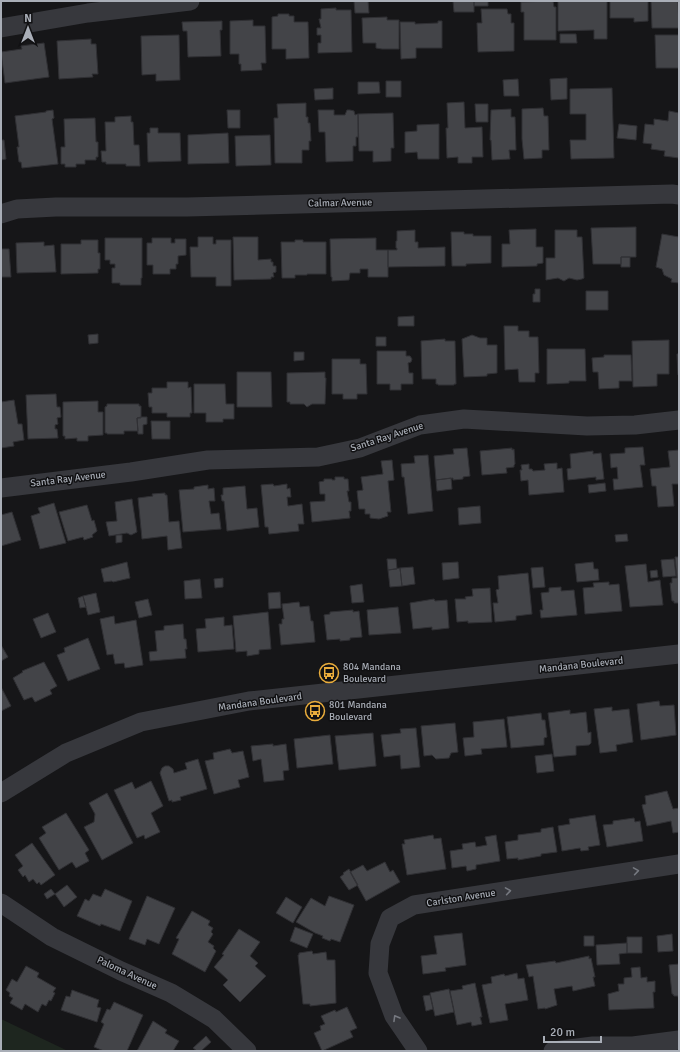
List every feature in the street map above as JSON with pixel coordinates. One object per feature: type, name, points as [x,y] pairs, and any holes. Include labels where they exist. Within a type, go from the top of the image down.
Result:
[{"type":"street","points":[[1,28],[88,13],[190,1]]},
{"type":"street","name":"Calmar Avenue","points":[[1,214],[17,209],[56,207],[194,206],[679,195]]},
{"type":"street","name":"Santa Ray Avenue","points":[[1,488],[131,472],[208,460],[318,457],[360,448],[420,425],[464,418],[587,426],[635,425],[679,420]]},
{"type":"street","name":"Mandana Boulevard","points":[[1,793],[66,753],[141,722],[250,701],[679,654]]},
{"type":"street","name":"Carlston Avenue","points":[[418,1051],[394,1016],[378,973],[380,944],[390,918],[414,905],[679,864]]},
{"type":"street","name":"Paloma Avenue","points":[[1,903],[52,936],[121,971],[171,993],[214,1019],[247,1051]]},
{"type":"street","points":[[553,1051],[593,1046],[633,1046],[679,1040]]},
{"type":"shaded area","points":[[1,1019],[68,1051],[1,1051]]},
{"type":"building","points":[[354,1],[368,1],[369,13],[355,13]]},
{"type":"building","points":[[453,1],[474,1],[474,12],[454,12]]},
{"type":"building","points":[[474,1],[488,1],[488,6],[474,6]]},
{"type":"building","points":[[553,1],[554,7],[556,7],[556,40],[524,40],[524,12],[521,12],[521,2]]},
{"type":"building","points":[[558,1],[607,1],[607,39],[594,39],[594,30],[558,31]]},
{"type":"building","points":[[610,1],[648,1],[648,21],[634,22],[634,18],[610,18]]},
{"type":"building","points":[[651,1],[678,1],[679,28],[652,28]]},
{"type":"building","points":[[336,8],[336,10],[351,10],[352,52],[318,53],[318,43],[321,43],[321,35],[317,35],[317,28],[321,28],[319,19],[321,19],[321,9]]},
{"type":"building","points":[[481,9],[507,9],[508,14],[511,14],[511,23],[514,23],[514,51],[478,52],[477,23],[482,23]]},
{"type":"building","points":[[278,14],[289,14],[289,16],[294,16],[294,22],[308,22],[309,58],[286,59],[286,49],[272,49],[272,17],[278,16]]},
{"type":"building","points":[[387,17],[387,20],[399,20],[399,49],[376,48],[376,43],[363,43],[362,18]]},
{"type":"building","points":[[253,20],[253,26],[265,26],[266,63],[261,63],[262,70],[241,71],[239,54],[230,54],[230,21]]},
{"type":"building","points":[[222,21],[222,30],[220,30],[221,56],[188,57],[187,31],[183,31],[182,22]]},
{"type":"building","points":[[438,21],[442,21],[442,48],[416,48],[416,58],[401,59],[400,22],[415,22],[415,24],[438,23]]},
{"type":"building","points":[[560,34],[576,34],[577,43],[560,43]]},
{"type":"building","points":[[179,35],[180,80],[156,81],[156,74],[142,75],[141,36]]},
{"type":"building","points":[[655,35],[679,35],[679,68],[656,68]]},
{"type":"building","points":[[91,39],[91,44],[96,44],[98,74],[92,74],[93,77],[59,79],[57,41]]},
{"type":"building","points":[[44,43],[49,77],[5,83],[1,52],[22,49],[21,46]]},
{"type":"building","points":[[567,78],[567,99],[551,100],[550,79]]},
{"type":"building","points":[[518,79],[519,96],[504,96],[503,80]]},
{"type":"building","points":[[386,81],[401,81],[401,97],[386,97]]},
{"type":"building","points":[[358,82],[379,82],[380,93],[358,94]]},
{"type":"building","points":[[333,88],[333,99],[315,100],[314,89]]},
{"type":"building","points":[[612,88],[614,158],[571,159],[570,140],[586,140],[586,114],[570,114],[570,89]]},
{"type":"building","points":[[464,102],[465,128],[482,127],[483,157],[472,157],[472,163],[458,163],[458,157],[447,158],[447,103]]},
{"type":"building","points":[[306,103],[306,117],[308,117],[308,123],[310,123],[311,141],[309,141],[309,150],[302,150],[302,163],[275,163],[274,118],[278,118],[277,104]]},
{"type":"building","points":[[475,104],[488,104],[488,122],[476,122]]},
{"type":"building","points":[[543,108],[544,116],[548,116],[549,150],[542,150],[542,158],[524,159],[522,109]]},
{"type":"building","points":[[511,109],[511,117],[515,117],[516,150],[509,150],[510,159],[492,160],[490,140],[491,110]]},
{"type":"building","points":[[53,110],[54,118],[52,119],[58,164],[22,168],[21,162],[19,162],[17,147],[19,147],[15,116]]},
{"type":"building","points":[[227,110],[240,110],[240,128],[228,128]]},
{"type":"building","points":[[318,110],[334,110],[334,115],[345,115],[347,110],[354,111],[355,115],[358,114],[358,137],[356,137],[356,146],[353,146],[353,161],[326,162],[325,132],[319,132]]},
{"type":"building","points":[[669,111],[679,113],[679,158],[664,156],[665,151],[651,149],[652,144],[643,143],[645,124],[654,125],[654,119],[668,121]]},
{"type":"building","points":[[393,113],[394,148],[391,148],[391,161],[373,162],[373,151],[359,151],[358,114]]},
{"type":"building","points":[[131,116],[131,122],[133,122],[134,145],[139,145],[140,166],[106,164],[106,162],[102,162],[101,151],[106,151],[105,122],[115,122],[115,117]]},
{"type":"building","points":[[95,118],[98,157],[96,157],[96,160],[85,160],[85,164],[76,164],[76,167],[65,167],[65,164],[61,164],[61,147],[65,147],[64,119]]},
{"type":"building","points":[[439,124],[439,159],[418,159],[417,152],[405,153],[405,132],[417,131],[417,125]]},
{"type":"building","points":[[619,124],[637,126],[636,140],[617,138]]},
{"type":"building","points":[[150,128],[158,128],[158,133],[180,133],[181,161],[148,162],[147,133],[150,133]]},
{"type":"building","points":[[228,133],[229,163],[188,164],[188,135]]},
{"type":"building","points":[[270,135],[271,165],[236,166],[235,136]]},
{"type":"building","points":[[1,140],[4,140],[6,159],[1,160]]},
{"type":"building","points":[[636,227],[636,257],[621,257],[621,264],[593,264],[591,228]]},
{"type":"building","points":[[536,229],[536,247],[543,247],[543,263],[537,264],[537,266],[502,267],[502,244],[510,244],[509,230]]},
{"type":"building","points":[[415,230],[415,242],[418,242],[418,248],[445,247],[445,266],[388,267],[388,250],[397,250],[397,231]]},
{"type":"building","points":[[555,230],[577,230],[577,237],[582,237],[584,278],[577,280],[569,278],[564,281],[558,278],[546,280],[546,258],[555,258]]},
{"type":"building","points":[[451,232],[464,232],[464,234],[473,234],[473,236],[491,236],[491,263],[452,266]]},
{"type":"building","points":[[662,234],[679,237],[679,283],[671,282],[672,279],[664,275],[662,269],[656,267]]},
{"type":"building","points":[[198,237],[213,237],[213,244],[216,244],[216,240],[231,240],[231,286],[216,286],[216,277],[191,277],[190,247],[198,247]]},
{"type":"building","points":[[233,237],[258,237],[258,260],[271,259],[273,266],[276,266],[276,272],[273,273],[274,277],[271,277],[271,279],[234,280]]},
{"type":"building","points":[[105,238],[142,238],[141,285],[120,285],[120,283],[112,283],[112,268],[115,268],[115,264],[110,264],[110,260],[105,260]]},
{"type":"building","points":[[152,238],[171,238],[171,243],[175,243],[175,239],[186,239],[186,255],[178,256],[178,264],[176,264],[176,269],[170,269],[170,274],[153,274],[153,265],[147,265],[147,243],[152,243]]},
{"type":"building","points":[[376,238],[376,250],[388,250],[388,277],[368,277],[368,269],[360,269],[360,273],[350,273],[349,280],[332,281],[330,239]]},
{"type":"building","points":[[81,240],[98,240],[100,269],[98,269],[98,273],[61,274],[61,244],[81,244]]},
{"type":"building","points":[[295,240],[303,240],[303,242],[326,242],[326,274],[295,275],[295,278],[282,278],[281,242],[295,242]]},
{"type":"building","points":[[44,242],[44,246],[54,245],[56,272],[17,273],[16,243]]},
{"type":"building","points":[[1,249],[9,249],[11,277],[1,277]]},
{"type":"building","points":[[621,257],[630,257],[630,267],[621,267]]},
{"type":"building","points":[[535,289],[540,289],[540,302],[533,302],[533,294],[535,294]]},
{"type":"building","points":[[586,291],[608,291],[608,310],[586,310]]},
{"type":"building","points":[[414,316],[414,326],[398,326],[398,317]]},
{"type":"building","points":[[504,326],[518,326],[518,331],[529,331],[529,337],[538,337],[539,373],[535,373],[535,382],[519,382],[518,369],[505,370]]},
{"type":"building","points":[[98,334],[98,343],[89,344],[88,335]]},
{"type":"building","points":[[472,335],[480,338],[487,338],[487,345],[497,345],[497,373],[487,374],[487,376],[464,377],[462,339]]},
{"type":"building","points":[[376,337],[386,337],[386,346],[376,346]]},
{"type":"building","points":[[445,339],[445,341],[455,341],[456,384],[454,385],[438,385],[436,384],[436,379],[422,379],[421,341]]},
{"type":"building","points":[[669,340],[669,374],[657,374],[657,386],[633,387],[632,341]]},
{"type":"building","points":[[547,349],[585,349],[586,381],[569,381],[569,383],[547,384]]},
{"type":"building","points":[[377,351],[406,351],[406,356],[410,356],[412,359],[411,362],[408,363],[409,373],[413,373],[413,384],[401,384],[401,390],[390,390],[390,384],[377,384]]},
{"type":"building","points":[[294,352],[304,352],[304,360],[294,361]]},
{"type":"building","points":[[677,354],[679,354],[679,375],[678,375]]},
{"type":"building","points":[[604,355],[631,355],[632,381],[619,381],[619,388],[599,389],[598,372],[593,372],[592,358],[604,357]]},
{"type":"building","points":[[332,359],[360,359],[360,364],[366,364],[367,394],[357,394],[357,399],[343,399],[343,394],[332,394]]},
{"type":"building","points":[[237,372],[271,372],[272,407],[237,407]]},
{"type":"building","points":[[325,372],[325,404],[312,404],[307,407],[304,404],[290,404],[290,402],[287,402],[287,373]]},
{"type":"building","points":[[167,382],[188,382],[188,388],[191,387],[192,413],[190,413],[190,417],[167,417],[167,413],[152,413],[152,407],[149,407],[148,393],[152,393],[152,388],[167,388]]},
{"type":"building","points":[[194,384],[225,384],[226,404],[234,404],[234,419],[223,419],[223,422],[206,422],[206,413],[194,413]]},
{"type":"building","points":[[56,394],[57,407],[60,407],[61,417],[57,418],[58,424],[55,425],[58,438],[28,439],[26,395]]},
{"type":"building","points":[[14,400],[18,424],[22,424],[24,440],[13,442],[14,446],[1,448],[1,402]]},
{"type":"building","points":[[98,401],[98,412],[103,412],[103,435],[88,436],[88,441],[77,441],[77,438],[65,439],[65,436],[63,436],[63,402]]},
{"type":"building","points":[[107,404],[139,404],[139,406],[141,406],[141,418],[137,418],[138,431],[124,431],[124,434],[105,433],[105,407]]},
{"type":"building","points":[[147,417],[147,424],[143,425],[143,434],[138,434],[137,418]]},
{"type":"building","points":[[151,421],[170,421],[170,439],[152,439]]},
{"type":"building","points":[[643,447],[645,465],[640,465],[643,487],[614,490],[613,479],[618,479],[617,467],[611,468],[610,454],[625,453],[625,448]]},
{"type":"building","points":[[467,448],[470,476],[463,477],[463,479],[453,480],[453,478],[436,480],[434,456],[454,454],[453,449]]},
{"type":"building","points":[[512,448],[512,450],[514,449],[514,467],[506,468],[507,473],[482,475],[480,451]]},
{"type":"building","points":[[679,450],[679,484],[672,484],[674,506],[658,507],[656,486],[652,486],[650,469],[670,467],[668,451]]},
{"type":"building","points":[[593,451],[593,454],[601,453],[604,479],[596,480],[596,477],[568,480],[567,469],[571,468],[570,454]]},
{"type":"building","points":[[428,455],[433,511],[408,514],[401,464],[415,463],[414,456]]},
{"type":"building","points":[[392,460],[394,480],[388,481],[391,512],[387,512],[388,516],[379,519],[370,518],[370,514],[365,514],[365,509],[359,509],[357,491],[363,490],[361,477],[383,474],[381,461]]},
{"type":"building","points":[[557,463],[557,469],[562,468],[564,492],[529,495],[528,480],[521,481],[521,465],[529,464],[529,469],[532,469],[533,471],[545,470],[544,464]]},
{"type":"building","points":[[335,477],[344,477],[344,479],[348,479],[349,491],[347,491],[349,502],[351,502],[351,511],[349,511],[350,518],[312,522],[310,502],[325,501],[325,494],[320,494],[319,482],[324,481],[324,479],[335,480]]},
{"type":"building","points":[[451,478],[452,489],[437,491],[436,480]]},
{"type":"building","points":[[605,483],[606,491],[589,493],[588,485]]},
{"type":"building","points":[[273,484],[274,486],[287,484],[287,489],[290,488],[291,497],[287,497],[288,506],[302,504],[304,524],[298,524],[299,531],[269,534],[268,527],[265,527],[261,485]]},
{"type":"building","points":[[208,485],[208,489],[214,488],[215,501],[209,501],[211,514],[219,513],[221,529],[183,532],[179,490],[194,489],[194,487]]},
{"type":"building","points":[[245,486],[247,509],[257,508],[259,527],[227,531],[224,501],[222,501],[221,495],[223,495],[223,488]]},
{"type":"building","points":[[165,493],[165,495],[167,495],[169,522],[179,521],[182,548],[168,550],[167,536],[142,539],[138,498],[153,496],[152,494]]},
{"type":"building","points":[[132,499],[137,532],[131,535],[127,533],[109,536],[106,522],[117,521],[115,502]]},
{"type":"building","points":[[54,503],[66,543],[40,549],[31,516],[40,513],[38,508]]},
{"type":"building","points":[[87,505],[97,531],[92,535],[93,537],[84,540],[83,537],[68,541],[59,512]]},
{"type":"building","points":[[480,506],[481,523],[459,525],[458,508]]},
{"type":"building","points":[[12,512],[21,540],[1,546],[1,515]]},
{"type":"building","points":[[627,534],[628,541],[616,542],[615,535]]},
{"type":"building","points":[[116,535],[122,535],[122,542],[116,543]]},
{"type":"building","points":[[675,557],[679,557],[679,603],[674,603],[674,601],[672,601],[670,583],[672,583],[672,578],[677,578]]},
{"type":"building","points":[[387,559],[396,559],[397,569],[388,570]]},
{"type":"building","points":[[674,559],[676,576],[663,577],[661,560]]},
{"type":"building","points":[[127,562],[130,578],[113,582],[104,582],[101,569]]},
{"type":"building","points":[[458,562],[459,578],[443,580],[442,563]]},
{"type":"building","points":[[593,562],[594,569],[598,569],[599,580],[577,582],[575,564]]},
{"type":"building","points":[[646,564],[648,582],[660,580],[663,605],[630,607],[625,566]]},
{"type":"building","points":[[413,567],[415,584],[402,586],[400,568]]},
{"type":"building","points":[[543,567],[545,587],[533,588],[531,568]]},
{"type":"building","points":[[400,568],[402,586],[390,587],[388,570]]},
{"type":"building","points":[[657,570],[658,577],[651,578],[650,571]]},
{"type":"building","points":[[528,573],[532,614],[516,616],[516,620],[495,622],[493,603],[498,603],[496,590],[499,589],[498,576]]},
{"type":"building","points":[[223,578],[223,587],[215,588],[214,579]]},
{"type":"building","points":[[200,579],[202,598],[185,599],[184,581]]},
{"type":"building","points":[[609,582],[609,585],[619,584],[622,611],[585,614],[583,588],[594,587],[593,583]]},
{"type":"building","points":[[362,584],[364,602],[352,603],[350,586]]},
{"type":"building","points":[[561,587],[561,591],[574,590],[577,615],[541,618],[540,610],[543,610],[541,593],[549,592],[549,588]]},
{"type":"building","points":[[490,588],[492,622],[457,622],[455,599],[466,599],[465,597],[473,596],[472,589]]},
{"type":"building","points":[[280,592],[281,608],[269,609],[268,593]]},
{"type":"building","points":[[96,593],[100,612],[88,615],[83,596]]},
{"type":"building","points":[[83,596],[86,607],[80,608],[78,598]]},
{"type":"building","points":[[148,599],[152,615],[139,618],[135,602]]},
{"type":"building","points":[[434,599],[435,601],[447,600],[449,628],[432,630],[432,627],[413,629],[410,603]]},
{"type":"building","points":[[299,602],[300,607],[309,606],[311,621],[313,621],[315,642],[281,645],[279,624],[282,624],[282,619],[284,619],[282,604]]},
{"type":"building","points":[[398,607],[401,633],[369,635],[367,610]]},
{"type":"building","points":[[353,610],[353,612],[359,611],[362,637],[340,641],[340,639],[327,640],[324,615],[330,614],[330,612]]},
{"type":"building","points":[[268,612],[271,649],[259,650],[259,654],[247,656],[247,651],[236,652],[233,616]]},
{"type":"building","points":[[48,613],[56,632],[41,638],[33,619]]},
{"type":"building","points":[[114,616],[115,624],[136,620],[143,665],[125,668],[124,663],[115,664],[113,654],[107,655],[100,619]]},
{"type":"building","points":[[224,617],[224,626],[232,625],[234,649],[198,652],[196,629],[206,628],[205,619]]},
{"type":"building","points":[[183,624],[184,639],[186,639],[187,649],[185,649],[186,658],[150,661],[149,652],[157,651],[155,631],[164,630],[164,626]]},
{"type":"building","points":[[88,638],[100,669],[68,681],[57,655],[65,652],[64,648]]},
{"type":"building","points":[[1,645],[8,657],[1,661]]},
{"type":"building","points":[[44,662],[57,686],[50,690],[52,694],[35,702],[32,697],[24,700],[13,678],[23,672],[22,671]]},
{"type":"building","points":[[1,687],[11,706],[1,711]]},
{"type":"building","points":[[659,701],[660,706],[674,705],[676,735],[641,740],[637,704]]},
{"type":"building","points":[[612,707],[612,711],[629,709],[633,742],[616,745],[617,751],[600,753],[594,709]]},
{"type":"building","points":[[570,710],[570,714],[586,712],[588,733],[591,732],[591,743],[589,745],[576,746],[576,755],[554,757],[548,713]]},
{"type":"building","points":[[541,713],[542,720],[545,720],[547,737],[544,738],[544,745],[511,748],[507,717]]},
{"type":"building","points":[[504,719],[507,747],[481,749],[482,754],[465,756],[463,738],[474,737],[473,722]]},
{"type":"building","points":[[455,723],[458,752],[451,753],[449,758],[436,759],[432,755],[424,756],[421,726]]},
{"type":"building","points":[[416,728],[420,767],[401,769],[400,755],[384,757],[381,735],[401,733],[400,729]]},
{"type":"building","points":[[373,733],[376,766],[339,770],[335,736]]},
{"type":"building","points":[[330,735],[333,764],[297,768],[294,739]]},
{"type":"building","points":[[273,744],[273,746],[286,744],[289,770],[283,771],[284,780],[264,782],[261,759],[253,761],[251,746]]},
{"type":"building","points":[[230,749],[232,753],[243,751],[249,777],[238,780],[240,787],[214,794],[205,761],[214,759],[213,753]]},
{"type":"building","points":[[552,754],[554,771],[537,773],[535,756]]},
{"type":"building","points":[[198,759],[207,789],[180,797],[181,800],[172,802],[172,800],[169,801],[160,773],[162,768],[169,766],[173,769],[174,773],[187,769],[185,763]]},
{"type":"building","points":[[151,781],[163,806],[151,813],[160,832],[145,839],[144,835],[137,838],[114,790],[132,782],[135,789]]},
{"type":"building","points":[[667,791],[673,809],[679,808],[679,832],[673,833],[671,821],[647,826],[642,805],[646,804],[645,796]]},
{"type":"building","points":[[107,793],[133,843],[102,860],[84,827],[94,822],[95,814],[89,803]]},
{"type":"building","points":[[66,813],[89,850],[85,853],[89,861],[76,868],[72,862],[59,870],[39,838],[46,833],[42,827]]},
{"type":"building","points":[[595,815],[600,845],[588,847],[589,850],[581,851],[580,848],[562,851],[558,826],[570,824],[569,819]]},
{"type":"building","points":[[634,818],[635,822],[640,821],[643,841],[607,847],[603,825],[613,824],[613,821]]},
{"type":"building","points":[[553,827],[557,852],[541,854],[541,856],[518,860],[518,858],[507,859],[505,842],[518,840],[518,835],[541,832],[541,829]]},
{"type":"building","points":[[433,835],[434,839],[441,838],[446,869],[407,875],[402,844],[405,844],[404,840]]},
{"type":"building","points":[[496,835],[500,861],[476,865],[476,869],[467,871],[466,866],[452,868],[450,851],[463,849],[462,844],[475,842],[476,847],[487,845],[485,837]]},
{"type":"building","points":[[32,843],[55,875],[41,885],[39,882],[37,884],[33,879],[29,882],[25,875],[23,877],[18,870],[23,866],[15,855]]},
{"type":"building","points":[[385,862],[390,872],[393,870],[400,882],[366,901],[350,872],[363,865],[367,871]]},
{"type":"building","points":[[349,869],[358,885],[349,890],[340,877]]},
{"type":"building","points":[[67,885],[77,897],[64,907],[55,894]]},
{"type":"building","points":[[51,889],[55,894],[47,899],[44,894]]},
{"type":"building","points":[[105,889],[132,901],[120,931],[101,924],[100,926],[77,916],[85,899],[89,901],[93,894],[101,897]]},
{"type":"building","points":[[147,896],[175,908],[159,944],[147,939],[145,945],[129,939]]},
{"type":"building","points":[[329,896],[354,905],[340,942],[322,938],[323,936],[296,922],[311,898],[325,906]]},
{"type":"building","points":[[286,897],[302,907],[293,923],[276,913]]},
{"type":"building","points":[[192,911],[210,921],[208,925],[213,928],[211,932],[213,934],[208,942],[214,946],[213,948],[216,951],[205,972],[172,954],[179,939],[176,938]]},
{"type":"building","points":[[295,927],[313,934],[307,948],[290,941]]},
{"type":"building","points":[[239,929],[260,942],[250,956],[258,963],[255,966],[266,976],[240,1002],[223,985],[228,980],[214,967],[224,955],[222,954]]},
{"type":"building","points":[[462,933],[466,965],[445,968],[446,971],[423,974],[421,956],[437,954],[434,936]]},
{"type":"building","points":[[672,934],[673,951],[658,952],[657,936]]},
{"type":"building","points":[[584,936],[594,936],[594,946],[584,946]]},
{"type":"building","points":[[627,937],[642,937],[642,953],[627,953]]},
{"type":"building","points":[[627,943],[627,953],[619,954],[620,964],[597,965],[596,945]]},
{"type":"building","points":[[312,951],[313,954],[326,952],[327,960],[335,960],[336,1003],[310,1006],[310,1004],[303,1004],[298,955],[299,953]]},
{"type":"building","points":[[589,956],[589,959],[591,958],[595,977],[593,977],[595,986],[573,991],[572,986],[554,989],[557,1005],[545,1009],[538,1009],[533,976],[529,977],[526,965],[555,961],[556,963]]},
{"type":"building","points":[[679,964],[679,1000],[678,996],[674,996],[672,994],[669,965]]},
{"type":"building","points":[[26,966],[39,973],[37,977],[56,988],[53,992],[55,993],[51,1001],[49,1000],[46,1006],[42,1004],[38,1012],[25,1004],[22,1010],[10,1003],[13,998],[9,996],[10,993],[6,990],[12,979],[17,982]]},
{"type":"building","points":[[640,967],[641,978],[647,977],[647,982],[655,981],[655,992],[653,992],[654,1008],[609,1010],[608,994],[619,991],[618,984],[624,984],[624,978],[632,977],[631,968]]},
{"type":"building","points":[[517,973],[518,979],[524,978],[528,1000],[505,1004],[508,1020],[490,1023],[482,985],[492,983],[491,977]]},
{"type":"building","points":[[475,983],[482,1024],[472,1026],[471,1022],[457,1025],[450,991],[463,989],[462,986]]},
{"type":"building","points":[[449,989],[454,1012],[435,1016],[430,993]]},
{"type":"building","points":[[72,990],[99,1000],[97,1007],[101,1008],[97,1022],[61,1010],[66,996],[70,997]]},
{"type":"building","points":[[430,995],[433,1009],[426,1011],[423,996]]},
{"type":"building","points":[[114,1002],[143,1015],[127,1051],[104,1051],[94,1047],[104,1024],[101,1022],[107,1009],[110,1010]]},
{"type":"building","points":[[347,1007],[357,1028],[350,1031],[353,1037],[322,1051],[314,1033],[321,1030],[320,1026],[325,1024],[321,1016]]},
{"type":"building","points":[[153,1021],[167,1030],[165,1033],[179,1041],[173,1051],[137,1051]]},
{"type":"building","points":[[206,1036],[211,1042],[201,1051],[197,1051],[193,1048]]},
{"type":"place","name":"804 Mandana Boulevard","points":[[329,673]]},
{"type":"place","name":"801 Mandana Boulevard","points":[[315,711]]}]
